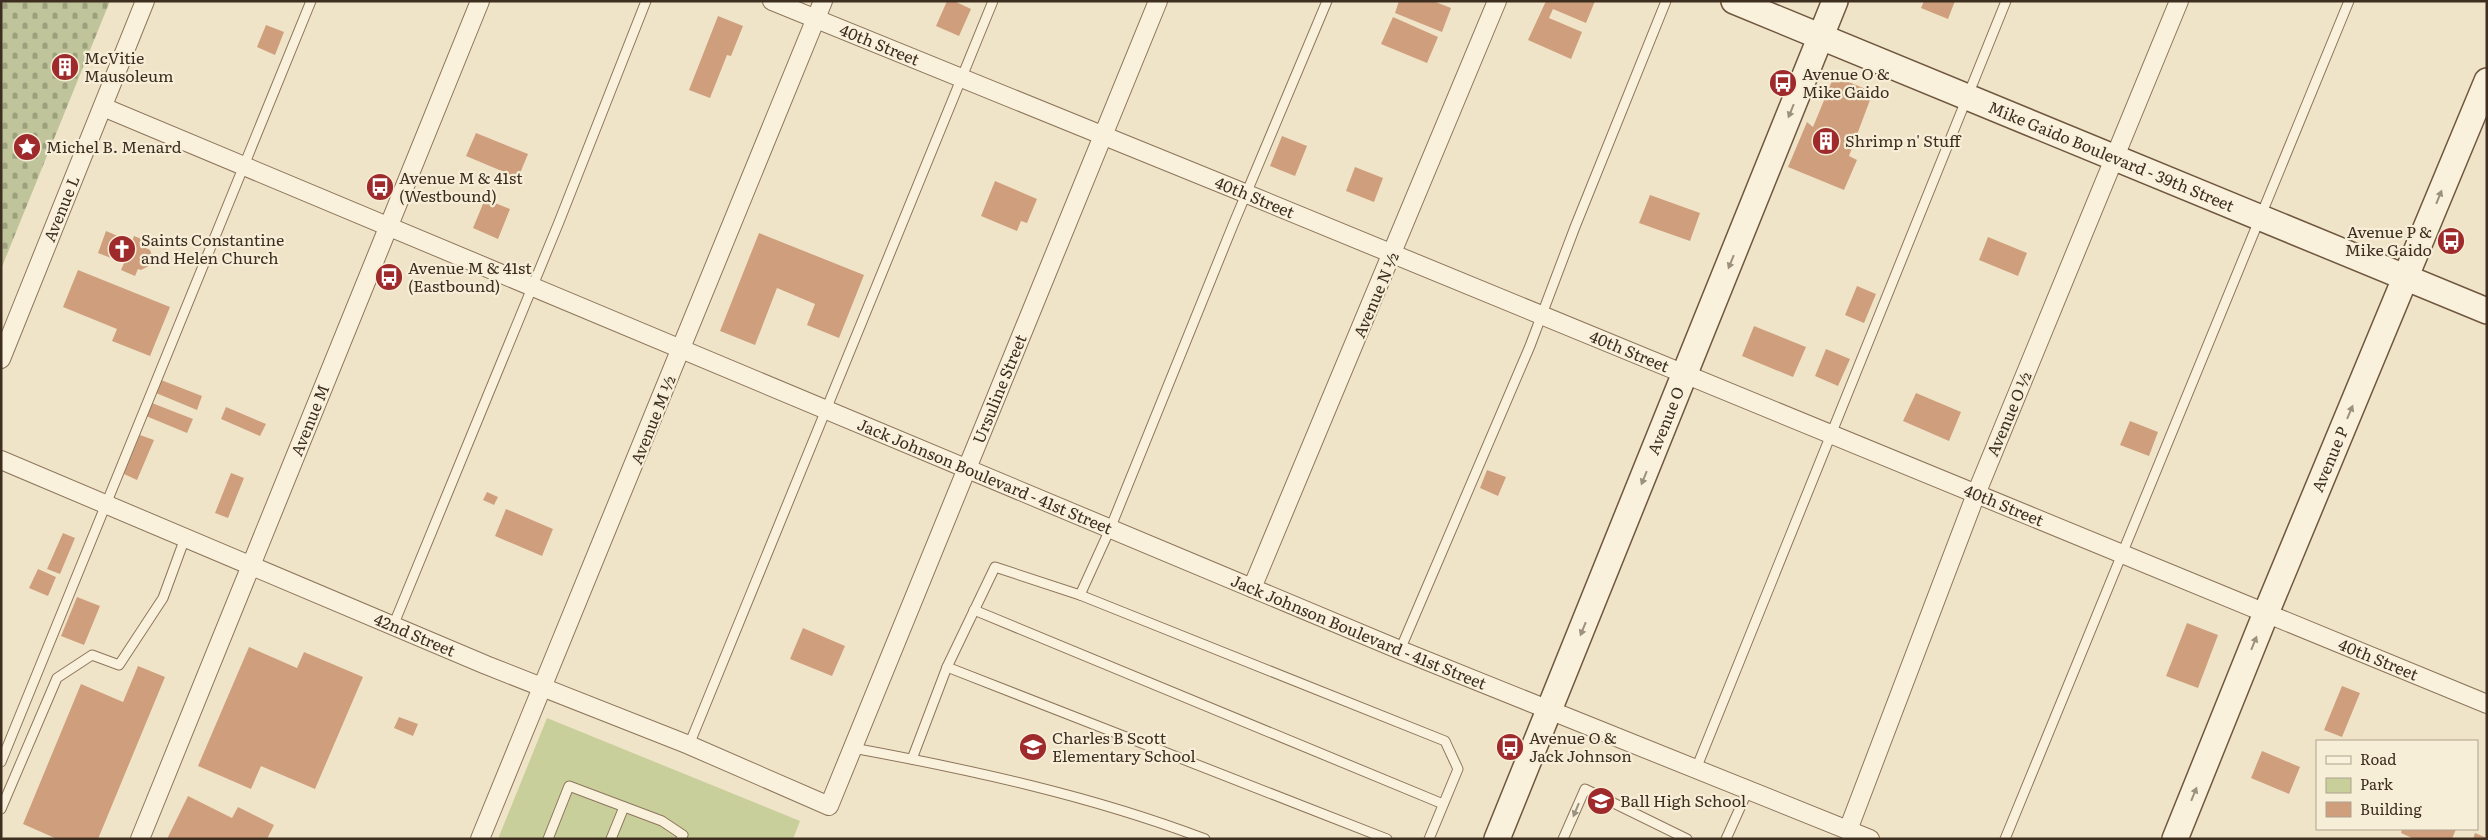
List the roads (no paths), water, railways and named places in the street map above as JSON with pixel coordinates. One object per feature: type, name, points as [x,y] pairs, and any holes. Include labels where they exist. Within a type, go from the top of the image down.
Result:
[{"type":"main road","name":"Mike Gaido Boulevard - 39th Street","points":[[1734,1],[2487,311]]},
{"type":"main road","name":"Avenue O","points":[[1496,839],[1686,374],[1835,1]]},
{"type":"main road","name":"Avenue P","points":[[2175,839],[2266,613],[2487,81]]},
{"type":"street","name":"Avenue L","points":[[1,359],[145,1]]},
{"type":"street","name":"Avenue M","points":[[140,839],[480,1]]},
{"type":"street","name":"40th Street","points":[[772,1],[1247,194],[2487,704]]},
{"type":"street","name":"Avenue M ½","points":[[480,839],[823,1]]},
{"type":"street","name":"Ursuline Street","points":[[829,806],[1158,1]]},
{"type":"street","name":"Avenue N ½","points":[[1252,588],[1497,1]]},
{"type":"street","name":"Avenue O ½","points":[[1848,830],[1976,494],[2116,158],[2179,1]]},
{"type":"street","name":"Jack Johnson Boulevard - 41st Street","points":[[103,108],[1400,650],[1870,839]]},
{"type":"street","name":"42nd Street","points":[[1,460],[393,626],[689,746],[829,806]]},
{"type":"lane","points":[[1,762],[311,1]]},
{"type":"lane","points":[[393,626],[532,287],[646,1]]},
{"type":"lane","points":[[689,746],[993,1]]},
{"type":"lane","points":[[1080,595],[1110,529],[1327,1]]},
{"type":"lane","points":[[1400,650],[1542,316],[1666,1]]},
{"type":"lane","points":[[1696,768],[2006,1]]},
{"type":"lane","points":[[2004,839],[2262,218],[2349,1]]},
{"type":"lane","points":[[1,809],[57,678],[92,656],[119,665],[163,598],[185,538]]},
{"type":"lane","points":[[912,759],[947,667],[995,567],[1080,595],[1445,741],[1458,769],[1429,839]]},
{"type":"lane","points":[[974,610],[1443,804]]},
{"type":"lane","points":[[947,667],[1387,839]]},
{"type":"lane","points":[[853,748],[985,773],[1169,825],[1205,839]]},
{"type":"lane","points":[[548,839],[569,786],[662,821],[682,835],[681,839]]},
{"type":"lane","points":[[1563,839],[1585,789],[1687,839]]},
{"type":"lane","points":[[1726,839],[1748,790]]},
{"type":"lane","points":[[611,839],[624,806]]},
{"type":"place","name":"McVitie Mausoleum","points":[[65,67]]},
{"type":"place","name":"Avenue O & Mike Gaido","points":[[1783,83]]},
{"type":"place","name":"Shrimp n' Stuff","points":[[1826,141]]},
{"type":"place","name":"Michel B. Menard","points":[[27,147]]},
{"type":"place","name":"Avenue M & 41st (Westbound)","points":[[380,187]]},
{"type":"place","name":"Avenue P & Mike Gaido","points":[[2451,241]]},
{"type":"place","name":"Saints Constantine and Helen Church","points":[[122,249]]},
{"type":"place","name":"Avenue M & 41st (Eastbound)","points":[[389,277]]},
{"type":"place","name":"Charles B Scott Elementary School","points":[[1033,747]]},
{"type":"place","name":"Avenue O & Jack Johnson","points":[[1510,747]]},
{"type":"place","name":"Ball High School","points":[[1601,801]]}]
